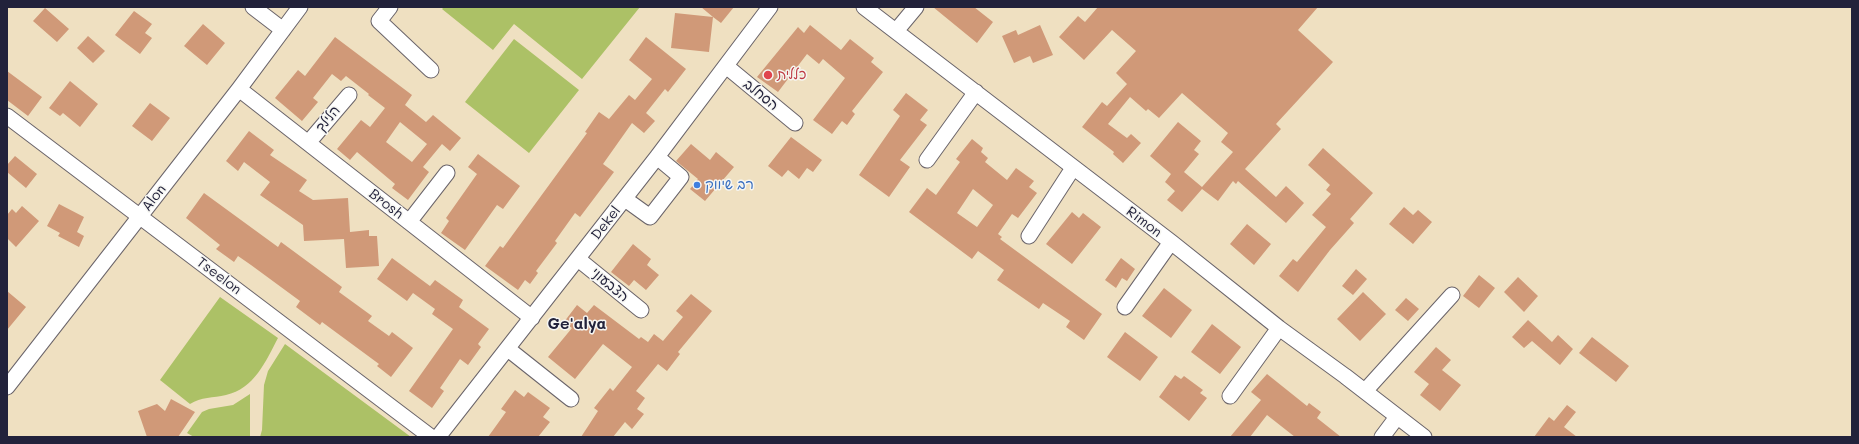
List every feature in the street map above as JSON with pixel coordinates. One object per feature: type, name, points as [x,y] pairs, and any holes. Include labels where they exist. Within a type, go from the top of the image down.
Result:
[{"type":"street","points":[[253,7],[283,30]]},
{"type":"street","name":"Alon","points":[[7,387],[239,89],[300,7]]},
{"type":"street","points":[[390,7],[378,21],[431,70]]},
{"type":"street","name":"Dekel","points":[[438,437],[625,199],[770,7]]},
{"type":"street","name":"Rimon","points":[[864,7],[1170,242],[1279,328],[1365,391],[1424,437]]},
{"type":"street","points":[[896,31],[916,7]]},
{"type":"street","name":"הסחלב","points":[[726,66],[795,123]]},
{"type":"street","name":"Brosh","points":[[239,89],[532,318]]},
{"type":"street","points":[[927,160],[976,92]]},
{"type":"street","name":"הלילך","points":[[308,143],[349,95]]},
{"type":"street","name":"Tseelon","points":[[7,116],[431,437]]},
{"type":"street","points":[[625,199],[650,217],[681,177],[657,157]]},
{"type":"street","points":[[1029,236],[1073,168]]},
{"type":"street","points":[[409,222],[447,173]]},
{"type":"street","points":[[1125,308],[1170,242]]},
{"type":"street","name":"הצבעוני","points":[[578,259],[641,310]]},
{"type":"street","points":[[1365,391],[1452,295]]},
{"type":"street","points":[[1230,396],[1279,328]]},
{"type":"street","points":[[508,349],[572,399]]},
{"type":"street","points":[[1382,437],[1398,417]]},
{"type":"green space","points":[[444,7],[640,7],[582,79],[514,24],[493,50],[442,9]]},
{"type":"green space","points":[[514,39],[579,90],[529,153],[465,102]]},
{"type":"green space","points":[[220,297],[278,338],[264,365],[252,380],[244,387],[236,392],[203,399],[190,404],[160,380]]},
{"type":"green space","points":[[285,344],[411,437],[260,437],[262,430],[264,385],[268,371]]},
{"type":"green space","points":[[250,394],[250,437],[194,437],[187,433],[202,412],[209,409],[233,405]]},
{"type":"building","points":[[701,7],[734,7],[721,23]]},
{"type":"building","points":[[933,7],[974,7],[993,22],[977,43]]},
{"type":"building","points":[[1098,7],[1318,7],[1298,30],[1333,62],[1276,124],[1281,129],[1245,169],[1276,197],[1286,186],[1304,203],[1286,223],[1238,181],[1236,184],[1233,181],[1218,201],[1202,189],[1182,212],[1167,200],[1175,191],[1165,182],[1171,174],[1150,156],[1178,122],[1201,141],[1194,150],[1199,154],[1184,172],[1202,187],[1233,152],[1221,142],[1228,133],[1182,93],[1159,118],[1148,109],[1146,111],[1130,97],[1108,124],[1127,138],[1131,134],[1141,143],[1123,163],[1113,154],[1114,152],[1082,127],[1102,102],[1107,106],[1127,84],[1116,73],[1136,51],[1112,30],[1084,60],[1059,37],[1078,16],[1085,22]]},
{"type":"building","points":[[45,8],[69,29],[57,42],[33,21]]},
{"type":"building","points":[[134,11],[152,24],[145,33],[152,38],[140,54],[115,35]]},
{"type":"building","points":[[675,13],[713,17],[709,52],[671,48]]},
{"type":"building","points":[[203,24],[225,43],[207,65],[184,46]]},
{"type":"building","points":[[810,25],[841,50],[850,39],[874,58],[871,62],[883,72],[852,111],[855,114],[847,125],[842,121],[832,134],[813,120],[845,78],[823,59],[819,64],[807,54],[778,92],[757,77],[798,27],[804,33]]},
{"type":"building","points":[[1040,25],[1053,55],[1033,63],[1030,56],[1014,63],[1002,36],[1016,30],[1018,35]]},
{"type":"building","points":[[88,36],[105,51],[93,63],[77,48]]},
{"type":"building","points":[[335,37],[412,95],[405,105],[426,122],[433,115],[461,138],[450,151],[442,144],[423,167],[429,172],[408,200],[392,188],[395,184],[357,152],[350,160],[337,149],[361,120],[370,127],[385,108],[346,76],[341,81],[332,74],[313,98],[318,102],[302,121],[275,98],[298,70],[305,76]],"holes":[[[400,122],[427,144],[412,162],[386,142]]]},
{"type":"building","points":[[646,37],[686,69],[668,92],[665,89],[646,113],[655,121],[644,133],[632,123],[603,164],[614,172],[580,217],[575,213],[555,241],[557,243],[536,271],[538,273],[530,284],[525,280],[518,290],[485,266],[500,246],[503,248],[587,133],[585,132],[599,112],[609,119],[629,95],[635,100],[652,79],[629,60]]},
{"type":"building","points":[[7,71],[42,97],[28,116],[7,100]]},
{"type":"building","points":[[70,81],[98,104],[80,127],[63,113],[60,116],[49,108]]},
{"type":"building","points":[[906,93],[928,110],[920,120],[927,125],[900,160],[910,167],[889,197],[859,175],[900,116],[893,110]]},
{"type":"building","points":[[150,103],[170,118],[152,141],[132,126]]},
{"type":"building","points":[[249,131],[274,150],[270,155],[307,180],[299,191],[313,200],[348,198],[350,232],[369,230],[369,236],[377,236],[379,266],[346,268],[344,239],[304,241],[303,225],[260,195],[270,182],[244,162],[238,171],[226,161]]},
{"type":"building","points":[[791,137],[822,160],[813,172],[807,168],[799,179],[788,170],[782,177],[768,166]]},
{"type":"building","points":[[972,139],[983,148],[981,152],[988,158],[985,162],[1007,180],[1016,168],[1034,181],[1029,187],[1037,193],[1018,218],[1012,214],[998,234],[1002,237],[1000,239],[1102,314],[1084,340],[1066,327],[1070,321],[1043,303],[1039,309],[997,280],[1004,270],[978,251],[972,259],[909,212],[927,188],[936,195],[960,162],[956,159]],"holes":[[[973,189],[993,205],[977,227],[957,213]]]},
{"type":"building","points":[[691,144],[710,160],[716,152],[734,167],[705,201],[690,189],[698,179],[676,161]]},
{"type":"building","points":[[1323,148],[1373,193],[1350,219],[1354,223],[1330,250],[1298,292],[1279,276],[1293,259],[1297,262],[1326,227],[1312,215],[1331,194],[1326,190],[1330,185],[1308,165]]},
{"type":"building","points":[[478,154],[520,186],[503,209],[497,205],[465,250],[441,233],[449,221],[446,218],[477,174],[468,167]]},
{"type":"building","points":[[15,156],[37,174],[26,188],[7,172],[7,165]]},
{"type":"building","points":[[204,193],[278,247],[281,242],[342,287],[339,292],[372,316],[368,321],[389,336],[392,332],[413,348],[391,377],[377,366],[379,364],[322,322],[320,325],[296,307],[300,301],[251,265],[238,256],[234,262],[216,249],[220,245],[186,218]]},
{"type":"building","points":[[59,204],[84,217],[77,232],[84,236],[79,247],[58,236],[60,233],[47,226]]},
{"type":"building","points":[[22,206],[39,221],[16,247],[7,238],[7,215],[12,209],[16,213]]},
{"type":"building","points":[[1404,207],[1413,215],[1418,210],[1432,222],[1413,244],[1389,224]]},
{"type":"building","points":[[1072,212],[1079,218],[1083,213],[1101,227],[1072,264],[1046,244]]},
{"type":"building","points":[[1247,224],[1271,244],[1254,265],[1230,244]]},
{"type":"building","points":[[633,244],[651,259],[647,265],[659,275],[646,290],[634,280],[629,286],[611,272]]},
{"type":"building","points":[[392,258],[430,286],[435,280],[463,300],[459,307],[489,329],[478,344],[481,347],[468,365],[460,359],[440,388],[444,391],[432,408],[409,391],[453,329],[432,314],[435,309],[413,293],[407,301],[377,279]]},
{"type":"building","points":[[1121,258],[1135,269],[1127,281],[1122,278],[1116,288],[1105,280]]},
{"type":"building","points":[[1356,269],[1367,279],[1353,295],[1342,286]]},
{"type":"building","points":[[1479,275],[1495,288],[1479,308],[1463,296]]},
{"type":"building","points":[[1518,277],[1538,296],[1524,312],[1504,292]]},
{"type":"building","points":[[1164,288],[1192,310],[1171,338],[1142,316]]},
{"type":"building","points":[[7,291],[26,307],[7,330]]},
{"type":"building","points":[[1363,292],[1386,314],[1360,341],[1337,319]]},
{"type":"building","points":[[691,294],[712,311],[678,352],[680,354],[667,371],[658,364],[636,391],[645,398],[637,409],[644,414],[632,429],[625,422],[613,437],[581,437],[598,411],[594,408],[610,388],[613,391],[632,367],[603,344],[575,379],[548,357],[572,328],[564,322],[577,305],[587,313],[594,305],[639,339],[641,337],[648,342],[654,334],[663,341],[683,317],[676,311]]},
{"type":"building","points":[[1406,298],[1419,309],[1408,321],[1395,310]]},
{"type":"building","points":[[1528,320],[1552,342],[1558,335],[1573,349],[1560,365],[1532,341],[1524,348],[1512,337]]},
{"type":"building","points":[[1212,324],[1241,347],[1220,374],[1191,352]]},
{"type":"building","points":[[1125,332],[1158,357],[1140,381],[1107,357]]},
{"type":"building","points":[[1592,337],[1629,366],[1616,382],[1579,353]]},
{"type":"building","points":[[1436,347],[1451,360],[1442,370],[1461,385],[1440,411],[1420,395],[1429,384],[1414,372]]},
{"type":"building","points":[[1267,374],[1307,406],[1309,403],[1321,412],[1317,418],[1341,437],[1295,437],[1267,415],[1250,437],[1230,437],[1261,400],[1251,392]]},
{"type":"building","points":[[1175,375],[1181,379],[1184,376],[1203,390],[1200,393],[1207,398],[1189,421],[1159,397]]},
{"type":"building","points":[[515,390],[524,397],[528,392],[550,408],[543,417],[550,422],[538,437],[488,437],[506,412],[501,409]]},
{"type":"building","points":[[171,399],[195,412],[178,437],[147,437],[138,411],[157,404],[165,411]]},
{"type":"building","points":[[1567,405],[1576,412],[1564,427],[1577,437],[1534,437],[1549,417],[1554,421]]},
{"type":"place","name":"כללית","points":[[768,75]]},
{"type":"place","name":"רב שיווק","points":[[697,185]]},
{"type":"district","name":"Ge'alya","points":[[577,324]]}]
